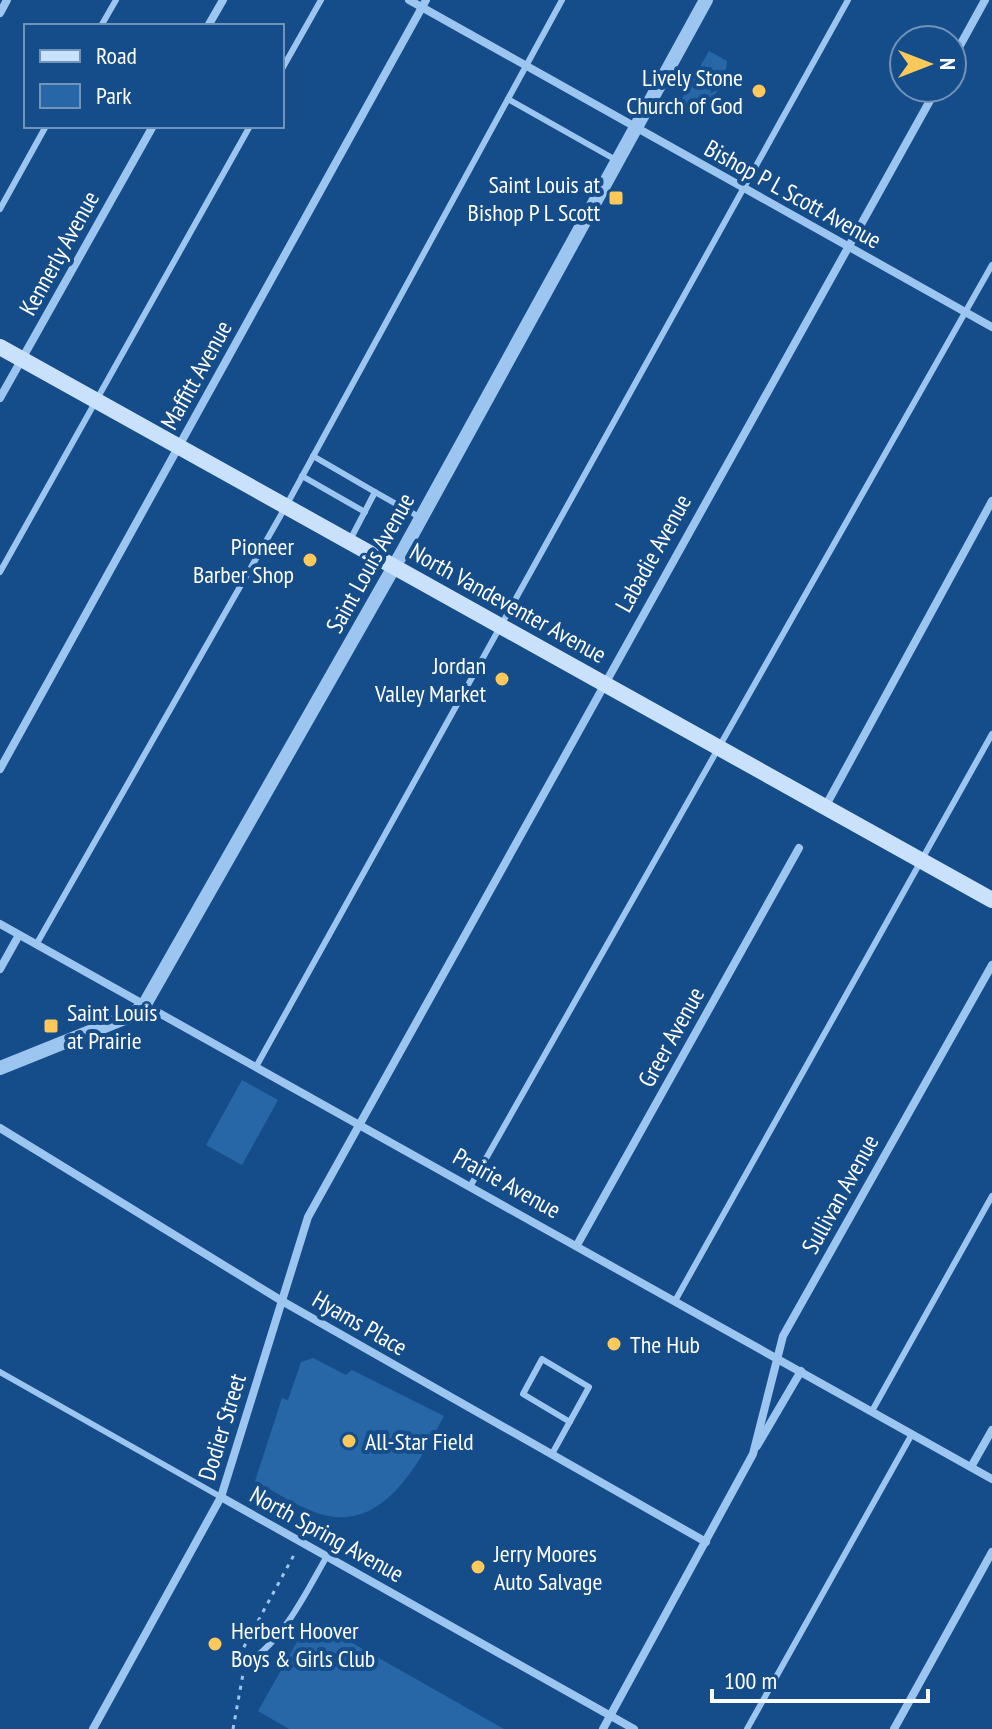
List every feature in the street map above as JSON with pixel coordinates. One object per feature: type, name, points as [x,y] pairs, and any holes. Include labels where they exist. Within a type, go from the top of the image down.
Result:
[{"type":"main road","name":"North Vandeventer Avenue","points":[[0,347],[992,900]]},
{"type":"street","points":[[0,13],[7,0]]},
{"type":"street","points":[[209,24],[223,0]]},
{"type":"street","name":"Bishop P L Scott Avenue","points":[[409,0],[424,4],[525,67],[992,327]]},
{"type":"street","name":"Saint Louis Avenue","points":[[145,1004],[421,518],[706,0]]},
{"type":"street","points":[[968,31],[985,0]]},
{"type":"street","name":"Maffitt Avenue","points":[[0,769],[424,4]]},
{"type":"street","name":"Labadie Avenue","points":[[359,1122],[928,104]]},
{"type":"street","name":"Kennerly Avenue","points":[[0,398],[152,128]]},
{"type":"street","points":[[825,807],[992,501]]},
{"type":"street","name":"Greer Avenue","points":[[577,1245],[799,848]]},
{"type":"street","name":"Prairie Avenue","points":[[0,924],[359,1122],[992,1479]]},
{"type":"street","points":[[0,969],[19,935]]},
{"type":"street","name":"Sullivan Avenue","points":[[753,1454],[783,1336],[992,965]]},
{"type":"street","points":[[0,1068],[132,1015],[145,1004]]},
{"type":"street","name":"Dodier Street","points":[[93,1729],[221,1497],[308,1217],[359,1122]]},
{"type":"street","name":"Hyams Place","points":[[0,1128],[282,1301],[706,1542]]},
{"type":"street","name":"Sullivan Avenue","points":[[603,1729],[801,1371]]},
{"type":"street","points":[[971,1467],[992,1430]]},
{"type":"street","name":"North Spring Avenue","points":[[221,1497],[634,1729]]},
{"type":"street","points":[[894,1729],[992,1552]]},
{"type":"lane","points":[[102,24],[116,0]]},
{"type":"lane","points":[[284,65],[321,0]]},
{"type":"lane","points":[[36,945],[286,506],[562,0]]},
{"type":"lane","points":[[257,1065],[848,0]]},
{"type":"lane","points":[[508,99],[616,160]]},
{"type":"lane","points":[[0,209],[45,128]]},
{"type":"lane","points":[[0,572],[249,128]]},
{"type":"lane","points":[[471,1185],[992,265]]},
{"type":"lane","points":[[313,456],[421,518]]},
{"type":"lane","points":[[302,476],[365,512]]},
{"type":"lane","points":[[349,542],[375,492]]},
{"type":"lane","points":[[675,1301],[992,734]]},
{"type":"lane","points":[[872,1411],[992,1196]]},
{"type":"lane","points":[[552,1454],[570,1422],[589,1387],[542,1359],[523,1394],[570,1422]]},
{"type":"lane","name":"North Spring Avenue","points":[[0,1372],[221,1497]]},
{"type":"lane","points":[[747,1729],[912,1434]]},
{"type":"lane","points":[[243,1666],[265,1652],[298,1607],[327,1556]]},
{"type":"path","points":[[233,1729],[243,1666],[236,1663],[295,1553]]},
{"type":"green space","points":[[709,51],[727,61],[725,78],[719,87],[719,80],[715,80],[710,93],[718,90],[707,108],[694,110],[680,102]]},
{"type":"green space","points":[[242,1080],[278,1100],[242,1165],[206,1145]]},
{"type":"green space","name":"All-Star Field","points":[[313,1358],[346,1375],[352,1370],[444,1416],[423,1454],[396,1490],[380,1505],[361,1514],[340,1517],[317,1513],[255,1481],[282,1398],[288,1400],[301,1362]]},
{"type":"green space","points":[[310,1619],[504,1729],[289,1729],[258,1711]]},
{"type":"place","name":"Lively Stone Church of God","points":[[759,91]]},
{"type":"place","name":"Saint Louis at Bishop P L Scott","points":[[616,198]]},
{"type":"place","name":"Pioneer Barber Shop","points":[[310,560]]},
{"type":"place","name":"Jordan Valley Market","points":[[502,679]]},
{"type":"place","name":"Saint Louis at Prairie","points":[[51,1026]]},
{"type":"place","name":"The Hub","points":[[614,1344]]},
{"type":"place","name":"All-Star Field","points":[[349,1441]]},
{"type":"place","name":"Jerry Moores Auto Salvage","points":[[478,1567]]},
{"type":"place","name":"Herbert Hoover Boys & Girls Club","points":[[215,1644]]}]
